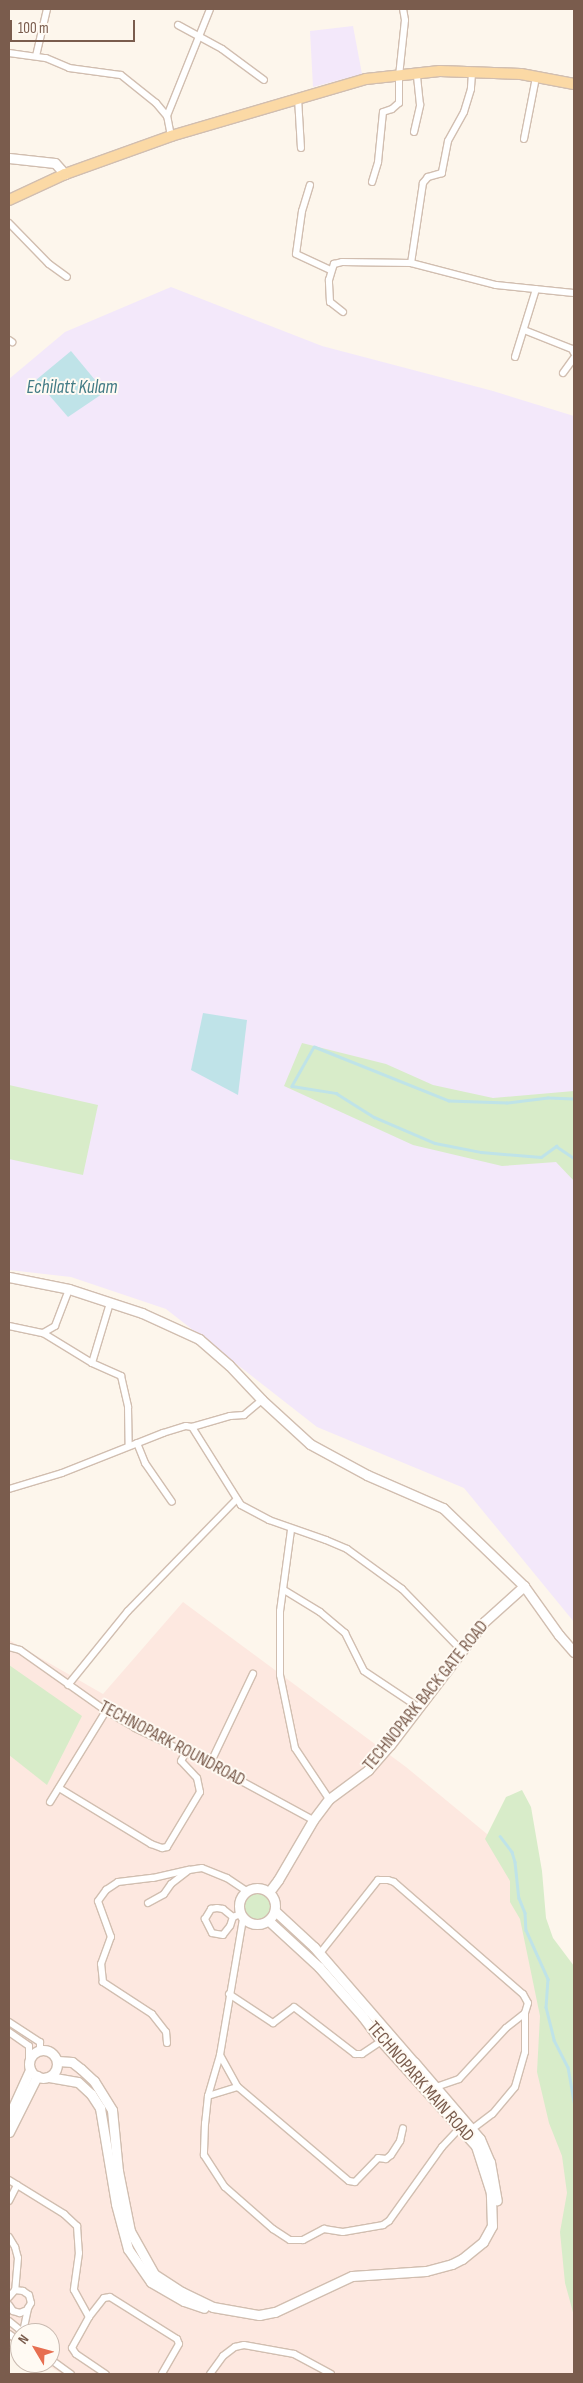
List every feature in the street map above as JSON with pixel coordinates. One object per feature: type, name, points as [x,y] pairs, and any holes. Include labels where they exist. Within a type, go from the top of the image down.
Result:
[{"type":"main road","points":[[9,200],[65,174],[171,136],[366,79],[440,71],[521,74],[574,84]]},
{"type":"street","points":[[36,56],[47,9]]},
{"type":"street","points":[[167,116],[210,9]]},
{"type":"street","points":[[372,182],[378,162],[382,112],[392,109],[399,103],[399,76],[405,20],[403,9]]},
{"type":"street","points":[[178,25],[222,49],[264,80]]},
{"type":"street","points":[[9,52],[36,56],[69,68],[120,75],[156,103],[167,116],[171,136]]},
{"type":"street","points":[[411,263],[423,183],[428,178],[442,173],[448,142],[464,112],[471,89],[472,73]]},
{"type":"street","points":[[414,132],[420,105],[417,74]]},
{"type":"street","points":[[524,139],[536,77]]},
{"type":"street","points":[[298,98],[301,148]]},
{"type":"street","points":[[9,158],[54,164],[65,174]]},
{"type":"street","points":[[310,185],[302,211],[296,254],[330,270]]},
{"type":"street","points":[[9,223],[49,264],[67,277]]},
{"type":"street","points":[[343,312],[330,302],[328,291],[330,270],[334,264],[342,262],[411,263],[496,285],[574,293]]},
{"type":"street","points":[[515,357],[536,288]]},
{"type":"street","points":[[524,330],[572,349],[574,353]]},
{"type":"street","points":[[563,373],[574,358]]},
{"type":"street","points":[[9,1277],[69,1288],[142,1313],[199,1339],[229,1365],[262,1400],[310,1444],[368,1475],[443,1508],[524,1586],[559,1635],[574,1652]]},
{"type":"street","points":[[43,1333],[55,1326],[69,1288]]},
{"type":"street","points":[[92,1363],[110,1303]]},
{"type":"street","points":[[9,1326],[43,1333],[92,1363],[120,1376],[128,1407],[129,1446]]},
{"type":"street","points":[[9,1489],[62,1473],[129,1446],[186,1426],[192,1427],[230,1416],[244,1415],[262,1400]]},
{"type":"street","points":[[192,1427],[241,1504],[292,1530],[326,1540],[347,1549],[376,1569],[419,1604],[462,1651]]},
{"type":"street","points":[[137,1443],[145,1463],[172,1502]]},
{"type":"street","points":[[68,1685],[123,1617],[237,1499]]},
{"type":"street","points":[[292,1530],[280,1611],[280,1675],[294,1748],[329,1799]]},
{"type":"street","name":"TECHNOPARK BACK GATE ROAD","points":[[269,1892],[313,1820],[329,1799],[368,1770],[484,1622],[524,1586]]},
{"type":"street","points":[[284,1590],[320,1612],[345,1633],[364,1671],[418,1707]]},
{"type":"street","name":"TECHNOPARK ROUNDROAD","points":[[9,1646],[20,1650],[106,1712],[153,1738],[210,1764],[313,1820]]},
{"type":"street","points":[[210,1764],[253,1674]]},
{"type":"street","points":[[50,1802],[106,1712]]},
{"type":"street","points":[[59,1788],[152,1844],[162,1848],[167,1847],[200,1792],[197,1778],[181,1761],[186,1752]]},
{"type":"street","points":[[167,2043],[166,2032],[152,2014],[103,1982],[101,1964],[111,1937],[98,1901],[106,1890],[118,1882],[153,1878],[202,1868],[227,1878],[246,1891]]},
{"type":"street","points":[[148,1903],[164,1894],[171,1884],[189,1870]]},
{"type":"street","points":[[314,1948],[320,1952],[378,1880],[388,1880],[394,1882],[523,1994],[528,2003],[525,2013],[525,2052],[515,2087],[487,2119],[472,2129]]},
{"type":"street","points":[[269,1892],[255,1888],[246,1891],[239,1902],[239,1917],[220,2055],[208,2096],[204,2155],[225,2187],[278,2233],[290,2240],[303,2240],[324,2229],[343,2232],[384,2225],[389,2221],[442,2147],[460,2128]]},
{"type":"street","name":"TECHNOPARK MAIN ROAD","points":[[49,2077],[64,2078],[78,2082],[91,2094],[100,2108],[116,2204],[128,2248],[151,2282],[184,2301],[244,2319],[276,2318],[329,2290],[354,2280],[425,2276],[444,2272],[477,2255],[495,2234],[498,2217],[497,2193],[490,2162],[480,2139],[314,1948],[275,1911],[274,1899],[269,1892]]},
{"type":"street","points":[[239,1917],[223,1935],[212,1933],[205,1919],[211,1910],[217,1908],[223,1909],[239,1917],[250,1924],[258,1925],[268,1921],[275,1911]]},
{"type":"street","name":"TECHNOPARK MAIN ROAD","points":[[58,2061],[72,2062],[81,2069],[94,2081],[112,2110],[118,2171],[130,2231],[154,2274],[182,2292],[213,2307],[257,2315],[275,2312],[352,2276],[411,2273],[442,2268],[457,2262],[479,2247],[492,2226],[491,2193],[476,2146],[381,2041],[363,2017],[319,1968],[268,1921]]},
{"type":"street","points":[[229,1994],[273,2023],[294,2007],[355,2054],[362,2054],[381,2041]]},
{"type":"street","points":[[436,2087],[459,2079],[506,2028],[525,2013]]},
{"type":"street","points":[[9,2022],[40,2042],[40,2050]]},
{"type":"street","points":[[9,2032],[29,2046],[29,2060],[33,2073],[9,2132]]},
{"type":"street","points":[[29,2060],[33,2053],[40,2050],[49,2050],[58,2061],[55,2072],[49,2077],[33,2073]]},
{"type":"street","points":[[220,2055],[238,2087],[349,2181],[355,2182],[378,2158],[386,2159],[391,2155],[400,2141],[403,2128]]},
{"type":"street","name":"TECHNOPARK MAIN ROAD","points":[[414,2062],[480,2139]]},
{"type":"street","points":[[9,2116],[33,2073]]},
{"type":"street","points":[[208,2096],[238,2087]]},
{"type":"street","points":[[9,2180],[75,2223],[80,2239],[74,2290],[89,2317]]},
{"type":"street","points":[[9,2201],[17,2185]]},
{"type":"street","points":[[9,2237],[15,2247],[18,2258],[15,2290],[9,2297]]},
{"type":"street","points":[[15,2290],[24,2290],[29,2296],[31,2303],[25,2323]]},
{"type":"street","points":[[106,2374],[76,2354],[72,2348],[89,2317],[104,2298],[110,2297],[177,2339],[179,2344],[162,2374]]},
{"type":"street","points":[[9,2305],[16,2312],[23,2312],[28,2308]]},
{"type":"street","points":[[210,2374],[223,2356],[235,2347],[244,2345],[294,2354],[331,2374]]},
{"type":"street","points":[[60,2366],[71,2374]]},
{"type":"shaded area","points":[[353,26],[362,74],[313,87],[310,31]]},
{"type":"shaded area","points":[[171,287],[322,346],[493,391],[574,416],[574,1622],[464,1488],[317,1427],[166,1309],[71,1277],[9,1270],[9,379],[65,332]]},
{"type":"shaded area","points":[[183,1602],[406,1767],[522,1863],[574,2194],[574,2374],[62,2374],[60,2373],[60,2323],[10,2323],[9,2340],[9,1640],[103,1694]]},
{"type":"green space","points":[[302,1043],[386,1064],[433,1085],[493,1098],[574,1091],[574,1181],[556,1162],[502,1166],[413,1145],[284,1086]]},
{"type":"green space","points":[[9,1085],[98,1105],[83,1175],[9,1159]]},
{"type":"green space","points":[[9,1665],[82,1716],[47,1785],[9,1755]]},
{"type":"green space","points":[[522,1790],[531,1807],[542,1871],[546,1918],[553,1938],[574,1966],[574,2316],[565,2283],[560,2232],[567,2193],[562,2156],[549,2123],[537,2072],[540,2016],[520,1919],[510,1902],[510,1881],[485,1839],[506,1797]]},
{"type":"green space","points":[[257,1892],[263,1893],[271,1901],[271,1913],[263,1921],[257,1922],[251,1921],[243,1913],[242,1907],[243,1901],[251,1893]]},
{"type":"water","name":"Echilatt Kulam","points":[[71,351],[105,392],[68,417],[36,380]]},
{"type":"water","points":[[203,1013],[247,1020],[238,1095],[191,1070]]},
{"type":"waterway","points":[[574,1099],[548,1098],[507,1103],[449,1101],[314,1047],[292,1086],[336,1093],[374,1117],[435,1143],[481,1152],[541,1157],[556,1146],[574,1158]]},
{"type":"waterway","points":[[500,1836],[512,1852],[519,1898],[525,1913],[526,1930],[548,1979],[546,2007],[554,2040],[568,2067],[574,2102]]}]
